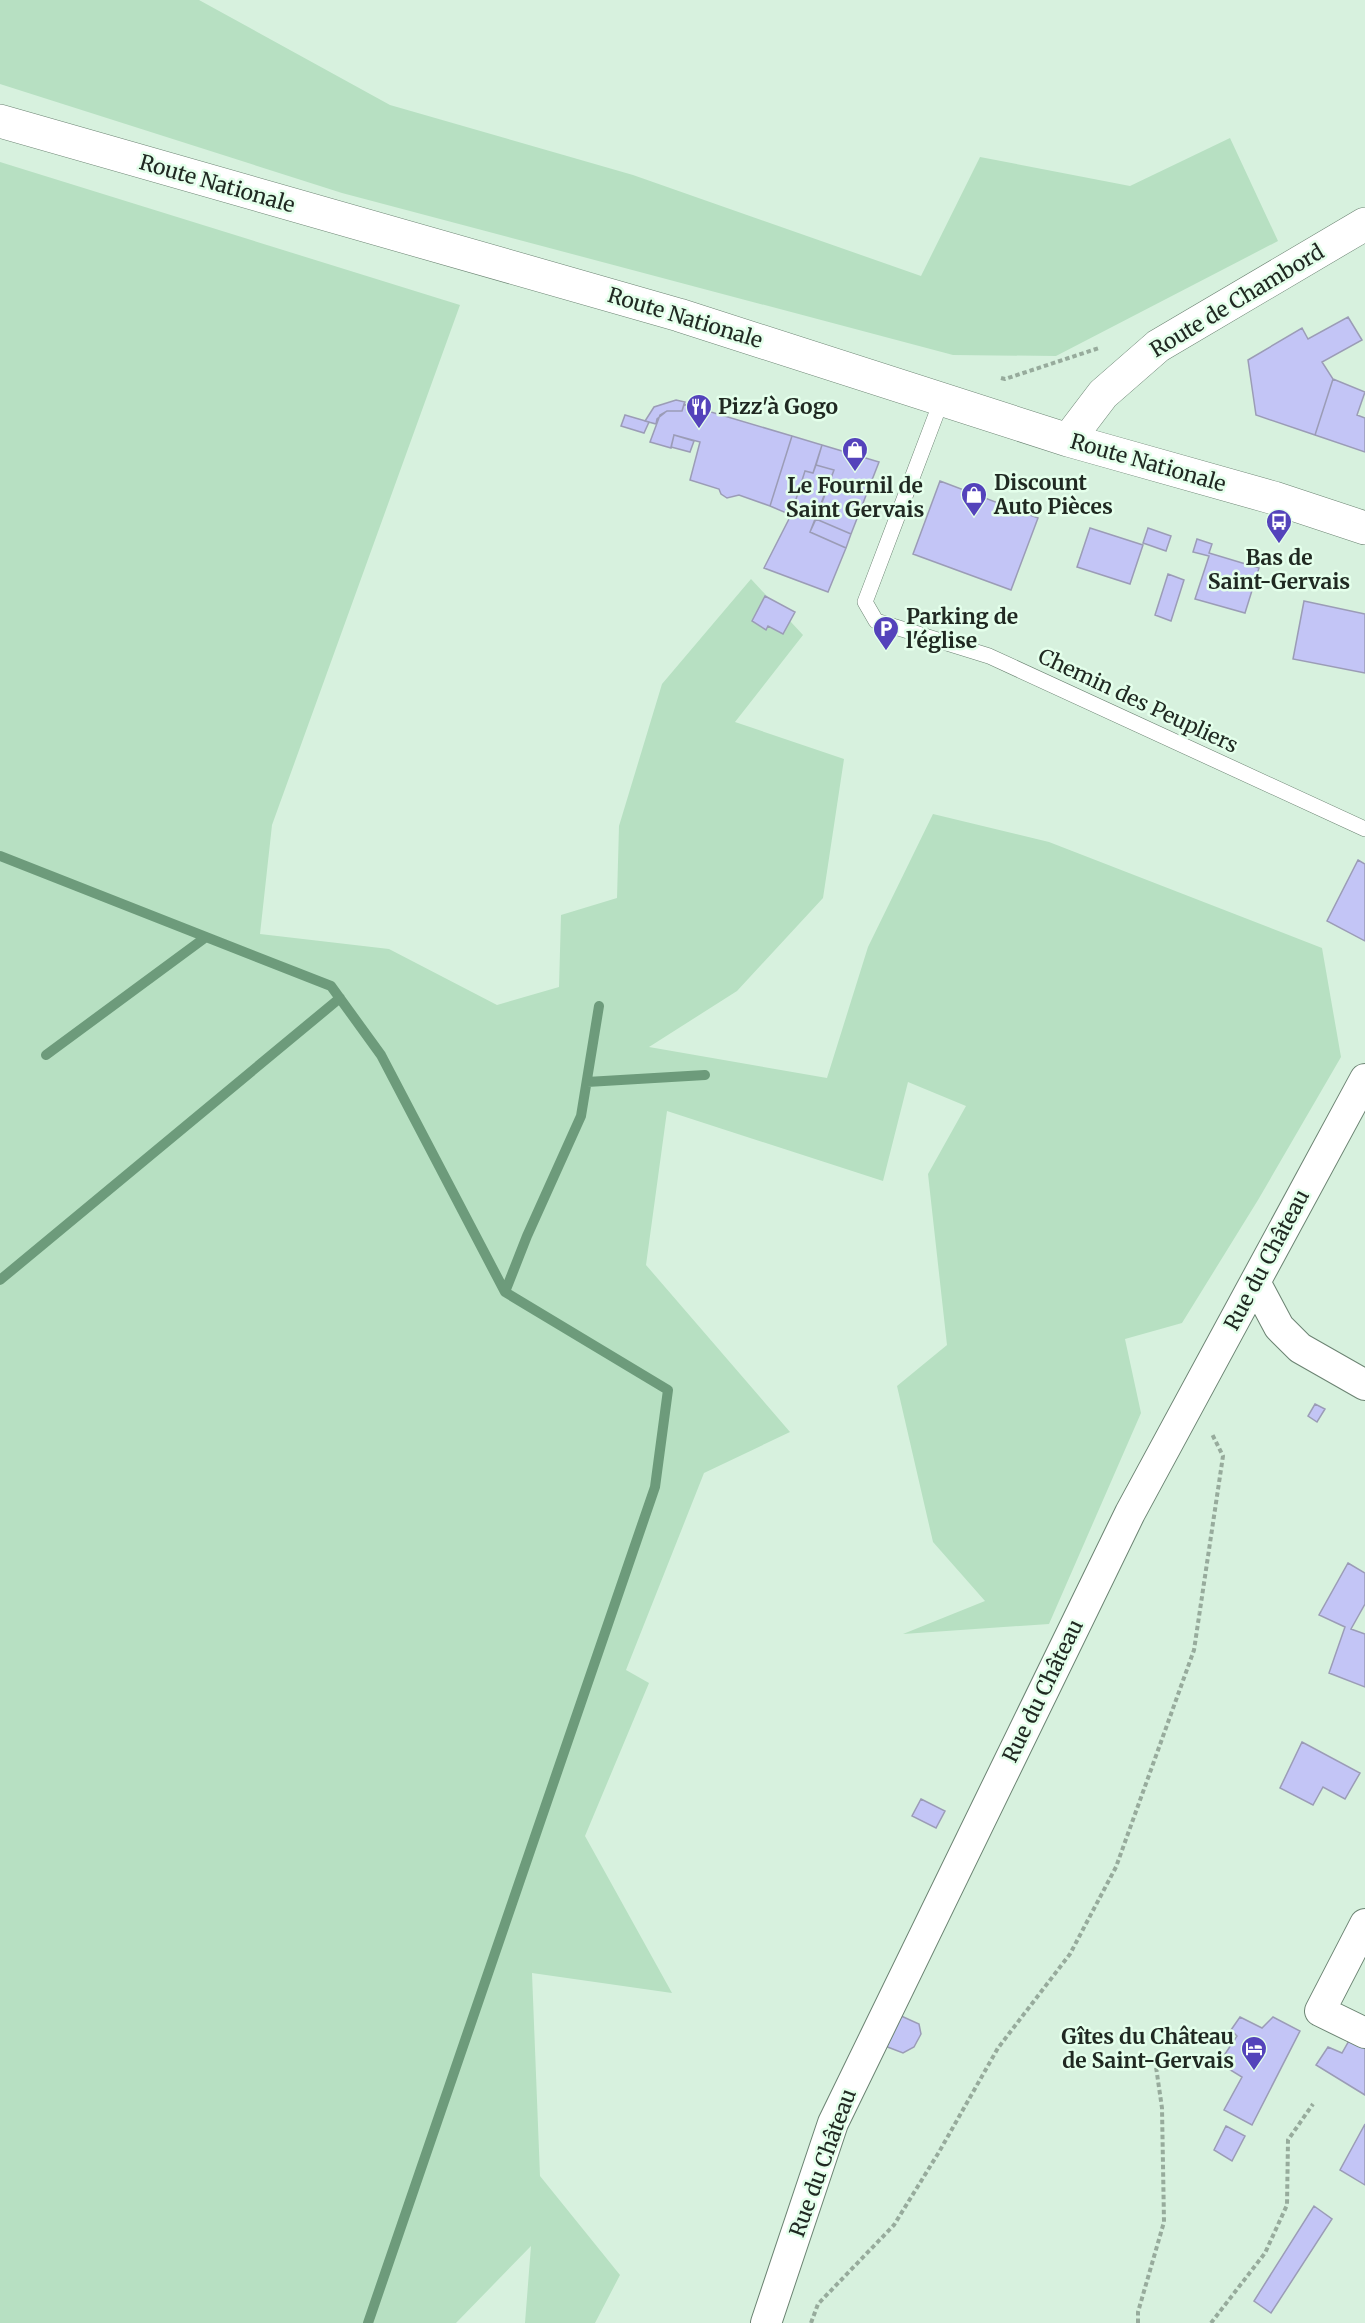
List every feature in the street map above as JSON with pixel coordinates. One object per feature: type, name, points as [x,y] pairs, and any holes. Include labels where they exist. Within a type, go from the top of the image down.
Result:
[{"type":"main road","name":"Route Nationale","points":[[0,121],[679,315],[1068,440],[1274,498],[1365,528]]},
{"type":"main road","name":"Route de Chambord","points":[[1068,440],[1103,394],[1158,346],[1365,224]]},
{"type":"street","name":"Rue du Château","points":[[766,2323],[833,2123],[1130,1513],[1365,1079]]},
{"type":"street","points":[[1255,1282],[1279,1328],[1300,1348],[1365,1385]]},
{"type":"street","points":[[1365,1924],[1320,2011],[1365,2033]]},
{"type":"lane","name":"Chemin des Peupliers","points":[[942,399],[865,602],[876,621],[989,656],[1365,829]]},
{"type":"path","points":[[994,377],[1005,379],[1100,347]]},
{"type":"path","points":[[811,2323],[818,2304],[894,2225],[939,2152],[998,2048],[1070,1954],[1116,1867],[1194,1650],[1223,1456],[1193,1395]]},
{"type":"path","points":[[1138,2323],[1138,2312],[1164,2222],[1162,2108],[1155,2060]]},
{"type":"path","points":[[1211,2323],[1265,2253],[1287,2205],[1288,2140],[1313,2104]]},
{"type":"green space","points":[[0,0],[199,0],[390,105],[633,175],[921,276],[980,157],[1130,186],[1230,138],[1278,241],[1056,356],[953,355],[342,193],[0,84]]},
{"type":"green space","points":[[0,162],[460,305],[272,825],[260,934],[389,949],[497,1005],[559,987],[561,915],[617,898],[619,826],[662,684],[751,579],[803,635],[735,722],[844,759],[823,898],[737,991],[649,1047],[827,1078],[868,947],[933,814],[1049,842],[1322,948],[1341,1057],[1258,1200],[1182,1323],[1125,1339],[1141,1413],[1049,1624],[903,1634],[985,1601],[933,1542],[897,1386],[947,1345],[928,1174],[966,1106],[908,1082],[883,1181],[667,1111],[646,1265],[790,1432],[704,1473],[626,1670],[649,1683],[585,1836],[672,1993],[532,1973],[540,2176],[620,2275],[595,2323],[525,2323],[531,2246],[456,2323],[0,2323]]},
{"type":"building","points":[[1348,317],[1362,340],[1322,362],[1333,379],[1315,435],[1256,415],[1248,360],[1302,328],[1308,339]]},
{"type":"building","points":[[1333,379],[1365,392],[1357,415],[1365,418],[1365,452],[1315,435]]},
{"type":"building","points":[[676,400],[685,402],[682,411],[667,411],[657,419],[656,424],[645,421],[654,407]]},
{"type":"building","points":[[684,404],[792,436],[770,506],[739,495],[727,498],[721,494],[719,489],[690,480],[700,442],[674,435],[671,448],[650,442],[660,415],[667,411],[682,411]]},
{"type":"building","points":[[625,415],[649,422],[644,433],[621,426]]},
{"type":"building","points":[[674,435],[694,441],[690,452],[671,447]]},
{"type":"building","points":[[792,436],[822,445],[813,473],[805,471],[791,515],[770,506]]},
{"type":"building","points":[[822,445],[879,462],[851,534],[816,519],[834,470],[816,465]]},
{"type":"building","points":[[816,465],[834,470],[810,532],[846,548],[828,592],[764,568],[791,515],[805,471],[813,473]]},
{"type":"building","points":[[940,481],[1038,518],[1011,590],[913,554]]},
{"type":"building","points":[[816,519],[851,534],[846,548],[810,532]]},
{"type":"building","points":[[1090,528],[1143,545],[1130,584],[1077,567]]},
{"type":"building","points":[[1148,528],[1171,536],[1166,551],[1143,543]]},
{"type":"building","points":[[1197,539],[1212,544],[1209,553],[1259,568],[1245,613],[1195,599],[1209,556],[1193,552]]},
{"type":"building","points":[[1168,574],[1184,580],[1171,621],[1155,615]]},
{"type":"building","points":[[765,596],[795,612],[783,634],[768,626],[766,630],[752,621]]},
{"type":"building","points":[[1304,601],[1365,614],[1365,673],[1293,659]]},
{"type":"building","points":[[1358,860],[1365,864],[1365,941],[1327,921]]},
{"type":"building","points":[[1315,1404],[1325,1409],[1317,1422],[1308,1416]]},
{"type":"building","points":[[1348,1563],[1365,1573],[1365,1604],[1351,1629],[1365,1634],[1365,1687],[1329,1673],[1345,1627],[1319,1615]]},
{"type":"building","points":[[1302,1742],[1360,1773],[1345,1799],[1323,1787],[1313,1805],[1280,1788]]},
{"type":"building","points":[[921,1799],[945,1811],[936,1828],[912,1816]]},
{"type":"building","points":[[899,2015],[919,2024],[921,2034],[914,2047],[903,2053],[885,2046]]},
{"type":"building","points":[[1240,2017],[1262,2028],[1273,2017],[1300,2031],[1252,2125],[1224,2110],[1242,2077],[1219,2063],[1237,2036],[1231,2030]]},
{"type":"building","points":[[1355,2030],[1365,2036],[1365,2095],[1316,2065],[1328,2047],[1342,2053]]},
{"type":"building","points":[[1365,2124],[1365,2185],[1340,2170]]},
{"type":"building","points":[[1226,2126],[1245,2136],[1232,2161],[1214,2150]]},
{"type":"building","points":[[1314,2206],[1332,2219],[1271,2313],[1254,2301]]},
{"type":"waterway","points":[[0,856],[331,986],[381,1055],[505,1292],[668,1390],[655,1487],[368,2323]]},
{"type":"waterway","points":[[46,1055],[206,937]]},
{"type":"waterway","points":[[0,1280],[340,998]]},
{"type":"waterway","points":[[505,1292],[527,1236],[581,1116],[599,1006]]},
{"type":"waterway","points":[[587,1082],[705,1075]]},
{"type":"place","name":"Pizz'à Gogo","points":[[699,430]]},
{"type":"place","name":"Le Fournil de Saint Gervais","points":[[855,473]]},
{"type":"place","name":"Discount Auto Pièces","points":[[974,518]]},
{"type":"place","name":"Bas de Saint-Gervais","points":[[1279,545]]},
{"type":"place","name":"Parking de l'église","points":[[886,652]]},
{"type":"place","name":"Gîtes du Château de Saint-Gervais","points":[[1254,2072]]}]
